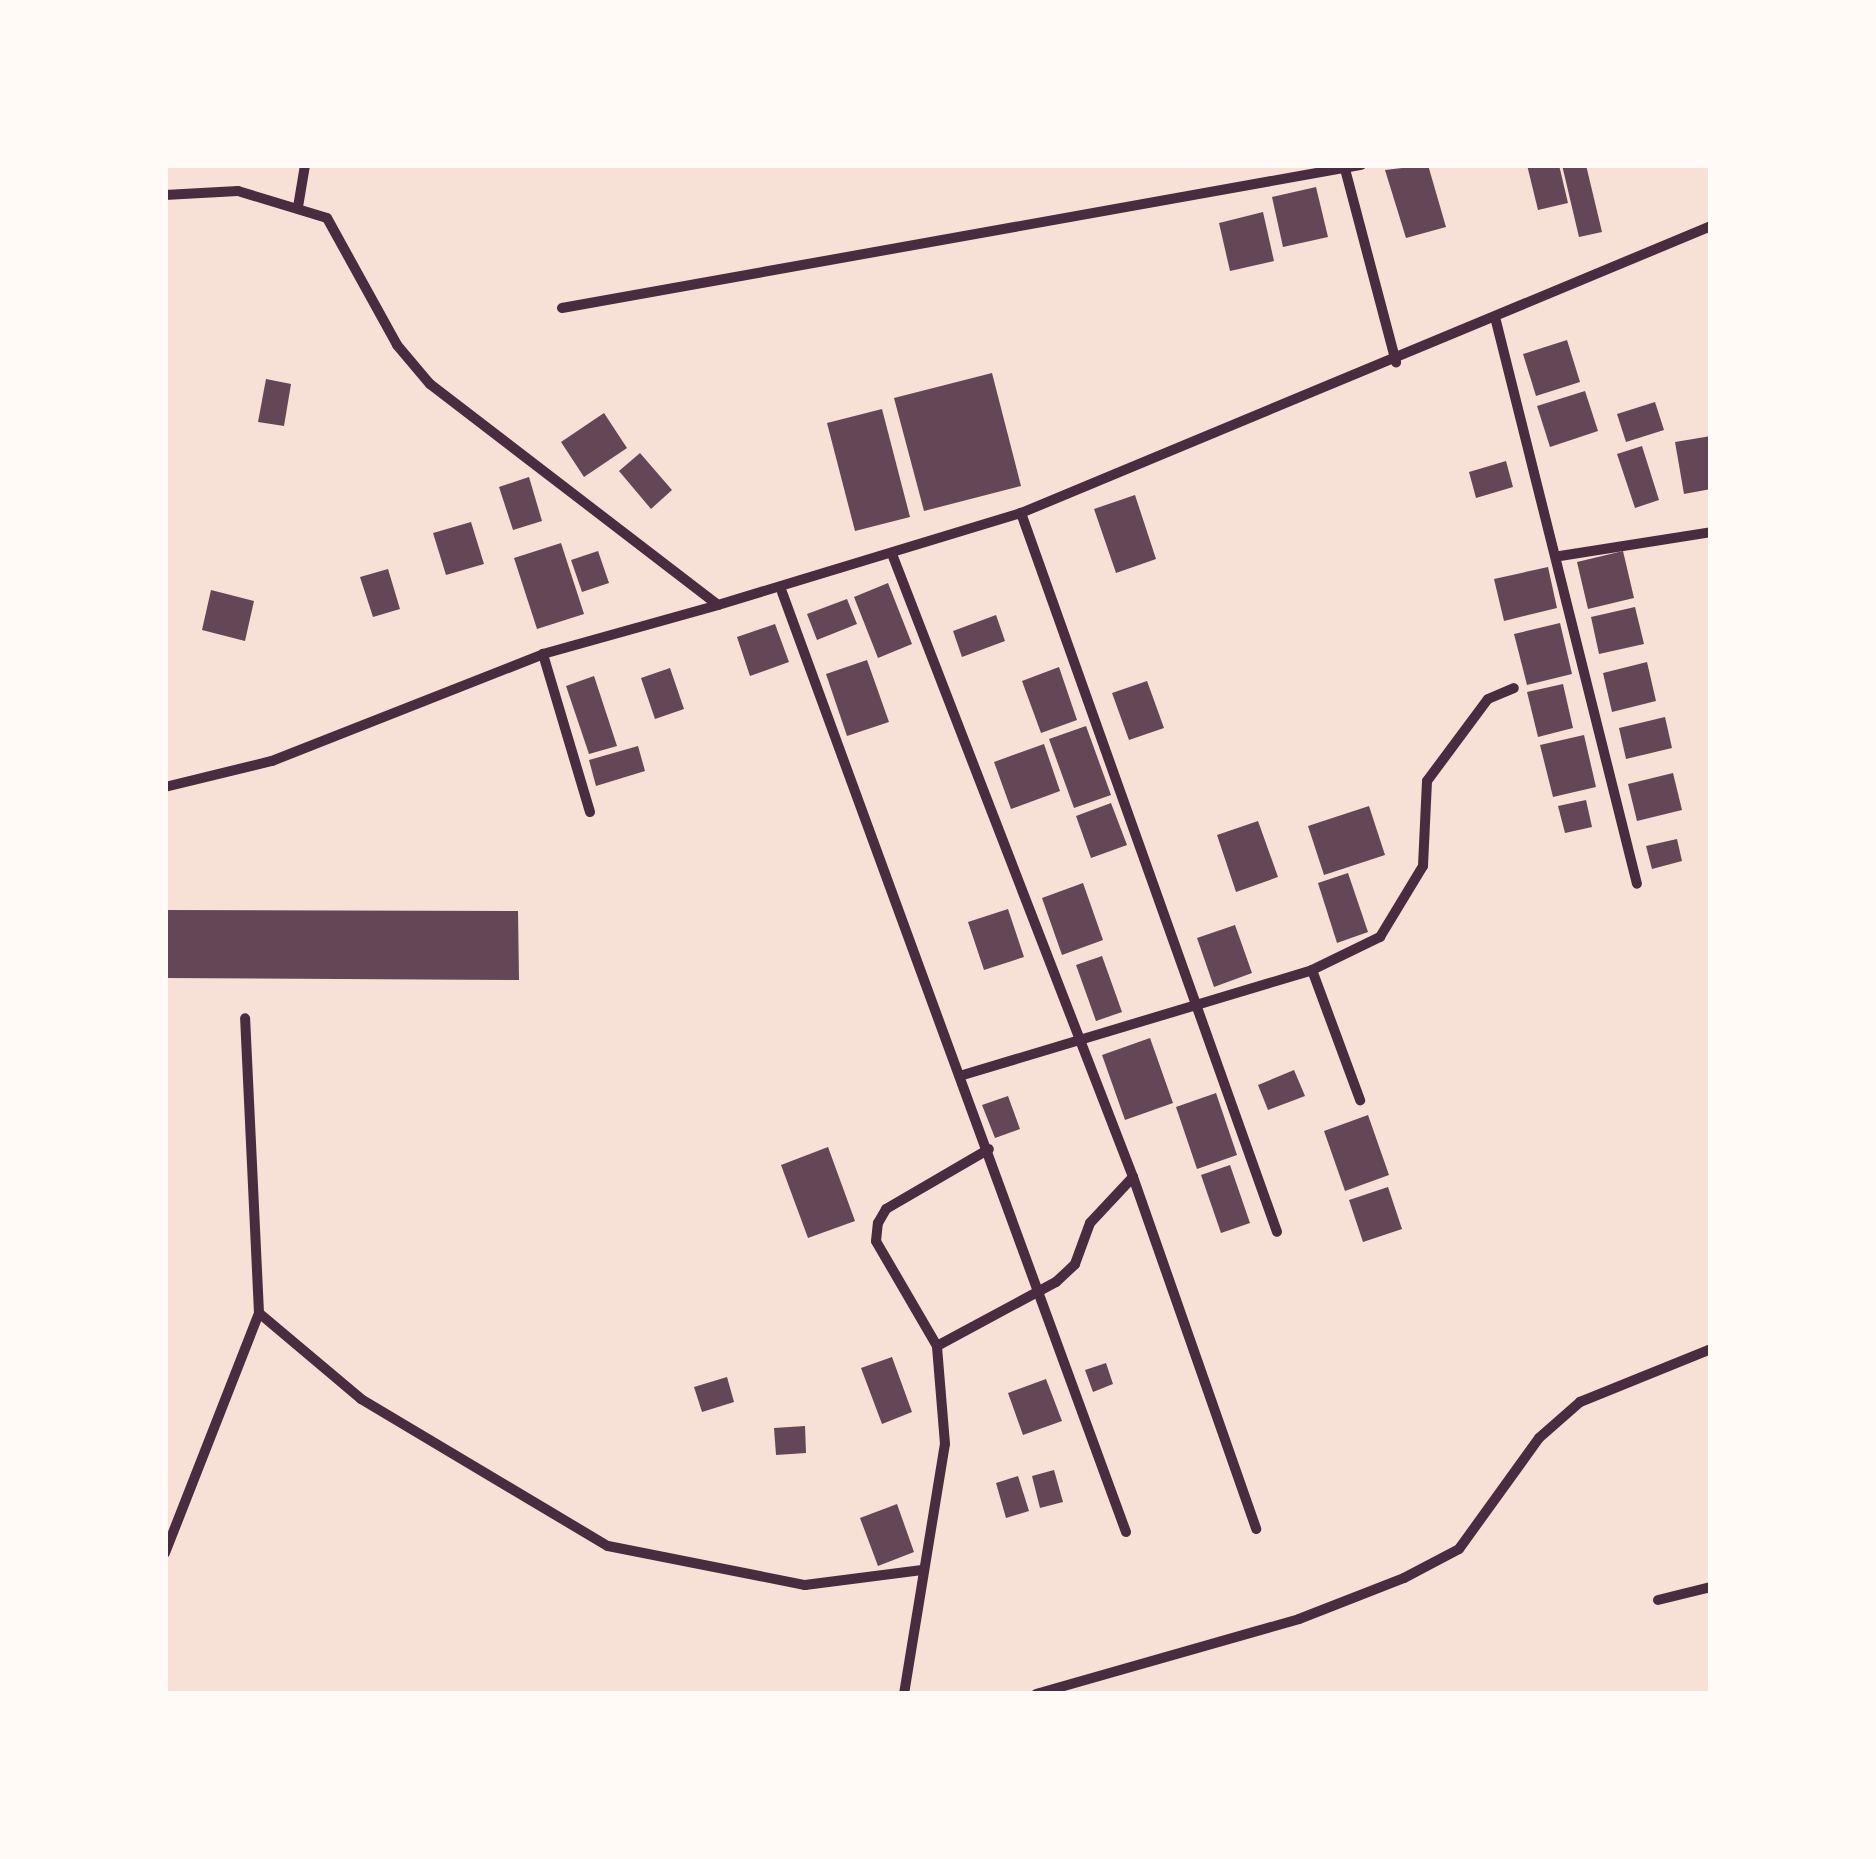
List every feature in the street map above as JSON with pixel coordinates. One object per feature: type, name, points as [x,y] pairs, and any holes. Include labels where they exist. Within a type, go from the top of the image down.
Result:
[{"type":"street","points":[[298,207],[305,165]]},
{"type":"street","points":[[562,308],[1361,165]]},
{"type":"street","points":[[1345,169],[1396,362]]},
{"type":"street","points":[[165,195],[238,192],[298,207],[344,236],[397,345],[430,384],[718,604]]},
{"type":"street","points":[[165,787],[272,761],[542,654],[718,604],[782,592],[1020,514],[1496,322],[1711,226]]},
{"type":"street","points":[[1496,322],[1560,556],[1637,884]]},
{"type":"street","points":[[1020,514],[1277,1232]]},
{"type":"street","points":[[1560,556],[1711,532]]},
{"type":"street","points":[[892,554],[1078,1046],[1133,1177],[1256,1530]]},
{"type":"street","points":[[782,592],[964,1076],[1126,1532]]},
{"type":"street","points":[[542,654],[590,812]]},
{"type":"street","points":[[964,1076],[1197,1009],[1312,970],[1380,937],[1423,866],[1427,781],[1488,698],[1514,688]]},
{"type":"street","points":[[1312,970],[1360,1100]]},
{"type":"street","points":[[165,1553],[259,1313],[246,1018]]},
{"type":"street","points":[[904,1694],[945,1444],[937,1346],[876,1240],[878,1223],[886,1209],[990,1149]]},
{"type":"street","points":[[937,1346],[1041,1292],[1075,1264],[1090,1223],[1133,1177]]},
{"type":"street","points":[[259,1313],[361,1399],[608,1546],[806,1585],[922,1570]]},
{"type":"street","points":[[1036,1694],[1299,1619],[1404,1578],[1458,1549],[1538,1438],[1580,1402],[1711,1348]]},
{"type":"street","points":[[1658,1600],[1711,1587]]},
{"type":"building","points":[[1428,165],[1446,227],[1406,238],[1385,170]]},
{"type":"building","points":[[1527,165],[1559,165],[1568,203],[1538,210]]},
{"type":"building","points":[[1562,165],[1586,165],[1602,232],[1579,237]]},
{"type":"building","points":[[1316,187],[1328,237],[1283,247],[1272,197]]},
{"type":"building","points":[[1263,212],[1274,261],[1230,271],[1219,223]]},
{"type":"building","points":[[1567,340],[1580,382],[1536,396],[1523,354]]},
{"type":"building","points":[[992,373],[1021,486],[924,511],[894,398]]},
{"type":"building","points":[[266,379],[291,384],[284,426],[258,422]]},
{"type":"building","points":[[1585,391],[1598,431],[1550,447],[1537,406]]},
{"type":"building","points":[[1655,402],[1664,430],[1626,442],[1617,414]]},
{"type":"building","points":[[882,409],[910,517],[855,531],[827,423]]},
{"type":"building","points":[[604,413],[627,448],[584,477],[561,442]]},
{"type":"building","points":[[1711,436],[1711,489],[1684,494],[1675,442]]},
{"type":"building","points":[[1642,446],[1659,500],[1635,508],[1617,454]]},
{"type":"building","points":[[640,453],[672,490],[651,509],[619,471]]},
{"type":"building","points":[[1506,461],[1513,487],[1476,498],[1469,472]]},
{"type":"building","points":[[529,477],[542,521],[513,530],[499,487]]},
{"type":"building","points":[[1135,495],[1156,559],[1116,573],[1094,509]]},
{"type":"building","points":[[471,522],[484,564],[446,575],[433,533]]},
{"type":"building","points":[[561,543],[584,614],[537,629],[514,558]]},
{"type":"building","points":[[598,551],[609,583],[582,592],[571,560]]},
{"type":"building","points":[[1623,551],[1634,598],[1588,609],[1577,562]]},
{"type":"building","points":[[1548,567],[1557,608],[1504,621],[1494,579]]},
{"type":"building","points":[[388,569],[400,609],[373,617],[360,577]]},
{"type":"building","points":[[888,583],[912,644],[878,658],[854,597]]},
{"type":"building","points":[[211,590],[254,601],[245,641],[202,630]]},
{"type":"building","points":[[847,599],[857,624],[817,640],[807,614]]},
{"type":"building","points":[[1635,607],[1644,644],[1599,654],[1591,617]]},
{"type":"building","points":[[996,615],[1005,641],[962,657],[953,631]]},
{"type":"building","points":[[1560,623],[1572,674],[1527,685],[1514,634]]},
{"type":"building","points":[[775,624],[789,662],[750,676],[737,637]]},
{"type":"building","points":[[867,660],[889,722],[847,736],[826,674]]},
{"type":"building","points":[[1647,662],[1656,701],[1612,712],[1603,673]]},
{"type":"building","points":[[1059,667],[1077,720],[1041,733],[1022,681]]},
{"type":"building","points":[[670,668],[684,709],[655,719],[641,678]]},
{"type":"building","points":[[594,676],[617,746],[589,754],[566,686]]},
{"type":"building","points":[[1147,681],[1164,728],[1129,740],[1112,693]]},
{"type":"building","points":[[1563,684],[1573,728],[1538,737],[1527,692]]},
{"type":"building","points":[[1665,717],[1672,748],[1626,759],[1619,728]]},
{"type":"building","points":[[1086,726],[1111,795],[1074,808],[1049,739]]},
{"type":"building","points":[[1584,735],[1596,787],[1553,797],[1540,745]]},
{"type":"building","points":[[1044,744],[1060,791],[1011,809],[994,762]]},
{"type":"building","points":[[638,746],[645,771],[596,786],[589,760]]},
{"type":"building","points":[[1673,773],[1682,810],[1637,821],[1628,784]]},
{"type":"building","points":[[1586,800],[1592,827],[1565,833],[1558,806]]},
{"type":"building","points":[[1111,803],[1127,845],[1091,858],[1076,816]]},
{"type":"building","points":[[1369,806],[1385,855],[1324,875],[1308,826]]},
{"type":"building","points":[[1258,821],[1278,877],[1236,892],[1217,835]]},
{"type":"building","points":[[1677,839],[1682,861],[1652,869],[1646,846]]},
{"type":"building","points":[[1348,873],[1368,932],[1337,943],[1318,883]]},
{"type":"building","points":[[1083,883],[1103,940],[1062,955],[1042,898]]},
{"type":"building","points":[[1008,909],[1024,957],[984,970],[968,922]]},
{"type":"building","points":[[165,910],[518,911],[519,980],[165,978]]},
{"type":"building","points":[[1235,925],[1252,973],[1214,987],[1197,938]]},
{"type":"building","points":[[1102,956],[1122,1012],[1096,1021],[1076,965]]},
{"type":"building","points":[[1150,1038],[1173,1103],[1125,1120],[1102,1055]]},
{"type":"building","points":[[1294,1070],[1305,1096],[1268,1110],[1258,1085]]},
{"type":"building","points":[[1216,1093],[1237,1155],[1197,1169],[1176,1107]]},
{"type":"building","points":[[1008,1096],[1020,1129],[995,1138],[982,1105]]},
{"type":"building","points":[[1368,1115],[1389,1175],[1345,1191],[1324,1131]]},
{"type":"building","points":[[828,1147],[855,1221],[808,1238],[781,1165]]},
{"type":"building","points":[[1230,1165],[1250,1223],[1221,1233],[1201,1175]]},
{"type":"building","points":[[1388,1187],[1402,1229],[1363,1242],[1349,1200]]},
{"type":"building","points":[[892,1357],[912,1412],[882,1424],[861,1368]]},
{"type":"building","points":[[1106,1363],[1113,1384],[1093,1392],[1085,1370]]},
{"type":"building","points":[[727,1377],[734,1402],[702,1412],[694,1387]]},
{"type":"building","points":[[1046,1379],[1062,1421],[1023,1435],[1008,1393]]},
{"type":"building","points":[[805,1426],[806,1453],[776,1455],[774,1428]]},
{"type":"building","points":[[1054,1470],[1063,1502],[1040,1508],[1032,1476]]},
{"type":"building","points":[[1018,1476],[1029,1511],[1006,1518],[996,1483]]},
{"type":"building","points":[[897,1504],[914,1552],[878,1566],[860,1518]]}]
